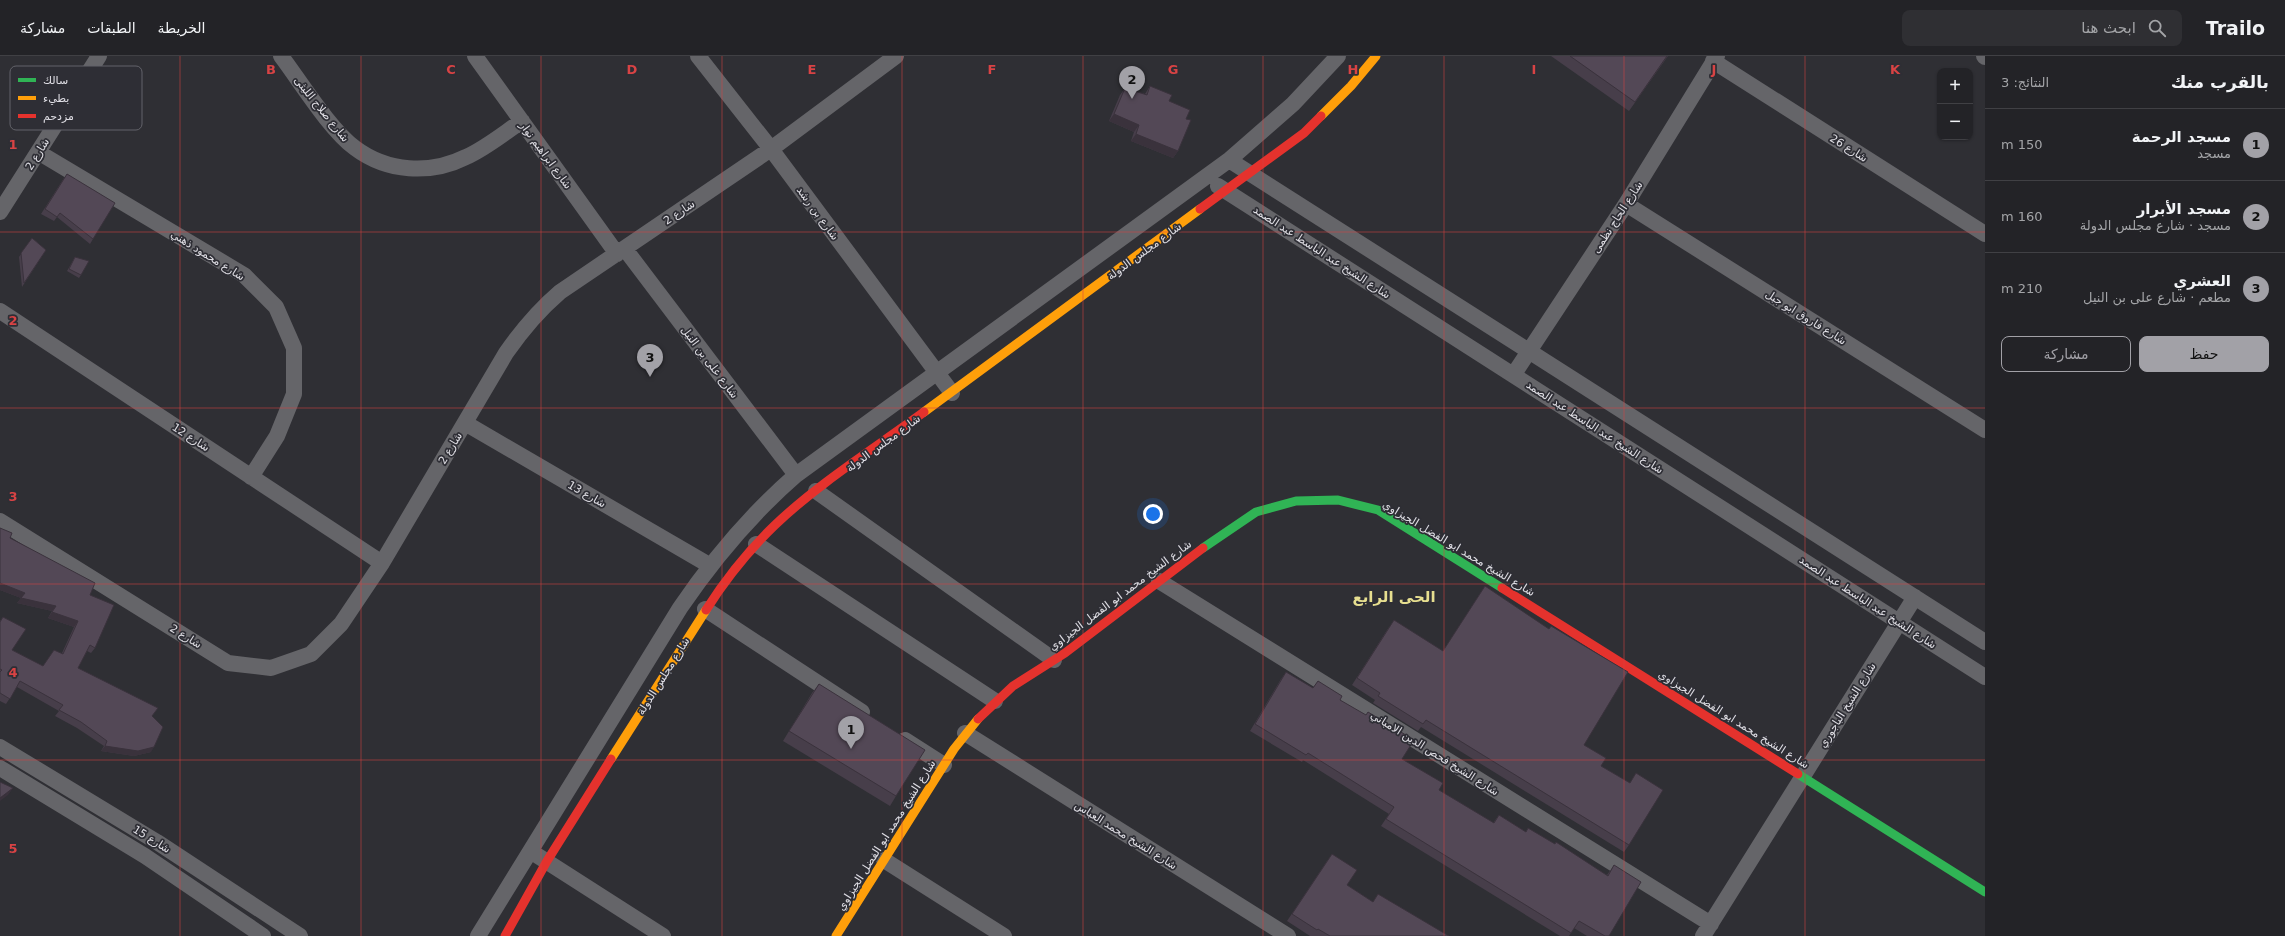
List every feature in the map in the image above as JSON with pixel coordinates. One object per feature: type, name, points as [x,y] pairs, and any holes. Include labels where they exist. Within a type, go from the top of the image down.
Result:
[{"type":"street","name":"شارع 2","points":[[93,66],[99,56]]},
{"type":"street","name":"شارع صلاح الليثى","points":[[281,56],[334,126],[354,148],[380,162],[409,170],[438,168],[466,157],[522,121]]},
{"type":"street","name":"شارع ابراهيم نوار","points":[[475,56],[522,121],[621,251]]},
{"type":"street","name":"شارع بن رشد","points":[[698,56],[771,149],[952,393]]},
{"type":"street","name":"شارع 2","points":[[0,521],[228,663],[271,668],[311,654],[341,624],[382,563],[506,353],[522,330],[540,310],[560,292],[771,149],[896,56]]},
{"type":"street","name":"شارع مجلس الدولة","points":[[478,936],[529,850],[680,608],[709,565],[750,518],[796,475],[936,371],[1229,160],[1293,104],[1338,56]]},
{"type":"street","name":"شارع مجلس الدولة","points":[[505,936],[547,861],[702,614],[738,565],[756,544],[780,520],[816,490],[952,393],[1304,133],[1351,86],[1376,56]]},
{"type":"street","name":"شارع الحاج نظمى","points":[[1514,374],[1626,204],[1715,59]]},
{"type":"street","name":"شارع 26","points":[[1715,59],[1985,234]]},
{"type":"street","name":"شارع 2","points":[[0,212],[52,130]]},
{"type":"street","name":"شارع محمود ذهني","points":[[38,152],[244,275],[276,307],[294,348],[294,394],[277,436],[251,477]]},
{"type":"street","points":[[1229,160],[1985,642]]},
{"type":"street","name":"شارع الشيخ عبد الباسط عبد الصمد","points":[[1205,177],[1985,677]]},
{"type":"street","name":"شارع فاروق ابو جبل","points":[[1626,204],[1985,430]]},
{"type":"street","name":"شارع على بن النيل","points":[[621,251],[796,475]]},
{"type":"street","name":"شارع 12","points":[[0,311],[382,563]]},
{"type":"street","name":"شارع 13","points":[[465,423],[709,565]]},
{"type":"street","points":[[816,490],[1054,660]]},
{"type":"street","name":"شارع الشيخ محمد ابو الفضل الجيزاوي","points":[[836,936],[944,765],[965,734],[995,701],[1013,686],[1076,646],[1220,534],[1256,512],[1296,501],[1338,500],[1378,510],[1803,776],[1985,892]]},
{"type":"street","points":[[756,544],[995,701]]},
{"type":"street","name":"شارع الشيخ فحص الدين الامباني","points":[[1159,581],[1707,930]]},
{"type":"street","name":"شارع الشيخ الباجوري","points":[[1707,930],[1915,597]]},
{"type":"street","points":[[680,608],[702,614],[873,719]]},
{"type":"street","points":[[893,731],[944,765]]},
{"type":"street","name":"شارع الشيخ محمد العباس","points":[[965,734],[1288,936]]},
{"type":"street","name":"شارع 15","points":[[0,747],[157,842],[300,936]]},
{"type":"street","points":[[5,771],[20,760]]},
{"type":"street","name":"شارع 15","points":[[5,771],[145,856],[263,936]]},
{"type":"street","points":[[529,850],[663,936]]},
{"type":"street","points":[[884,860],[1004,936]]},
{"type":"building","points":[[1570,56],[1667,56],[1635,102]]},
{"type":"building","points":[[1150,86],[1172,95],[1169,101],[1190,110],[1186,119],[1191,120],[1178,151],[1136,134],[1139,125],[1114,114],[1125,88],[1147,95]]},
{"type":"building","points":[[67,174],[115,203],[93,239],[60,213],[57,217],[45,209]]},
{"type":"building","points":[[32,238],[46,250],[24,283],[21,253]]},
{"type":"building","points":[[75,257],[89,261],[81,275],[69,269]]},
{"type":"building","points":[[0,528],[12,533],[10,538],[95,583],[90,595],[114,605],[95,648],[90,645],[78,668],[158,708],[152,716],[163,727],[154,747],[138,751],[105,746],[107,741],[81,722],[59,710],[63,705],[20,681],[10,699],[0,693],[0,672],[2,670],[0,669],[0,622],[3,617],[26,629],[12,650],[43,666],[54,650],[63,654],[78,621],[52,612],[56,606],[21,598],[25,593],[0,583]]},
{"type":"building","points":[[1485,586],[1549,629],[1551,626],[1628,672],[1584,745],[1606,758],[1601,766],[1630,783],[1636,773],[1663,790],[1629,845],[1426,720],[1423,724],[1378,696],[1380,693],[1357,678],[1394,620],[1443,651]]},
{"type":"building","points":[[1286,672],[1313,688],[1318,681],[1342,696],[1340,700],[1366,715],[1368,712],[1414,740],[1402,759],[1443,783],[1439,790],[1494,823],[1499,815],[1526,832],[1528,828],[1555,844],[1556,842],[1608,876],[1614,865],[1641,882],[1609,936],[1605,936],[1579,921],[1571,933],[1386,819],[1394,807],[1308,753],[1306,755],[1255,724]]},
{"type":"building","points":[[819,684],[925,750],[896,796],[789,731]]},
{"type":"building","points":[[0,782],[13,788],[0,798]]},
{"type":"building","points":[[1332,854],[1357,870],[1347,885],[1373,902],[1378,894],[1449,936],[1330,936],[1318,929],[1317,930],[1292,914]]},
{"type":"traffic: fast","points":[[1203,548],[1256,512],[1296,501],[1338,500],[1378,510],[1502,588]]},
{"type":"traffic: fast","points":[[1798,774],[1985,892]]},
{"type":"traffic: slow","points":[[1321,116],[1351,86],[1376,56]]},
{"type":"traffic: slow","points":[[924,412],[1200,209]]},
{"type":"traffic: slow","points":[[611,759],[706,610]]},
{"type":"traffic: slow","points":[[836,936],[954,749],[978,719]]},
{"type":"traffic: jam","points":[[1200,209],[1304,133],[1321,116]]},
{"type":"traffic: jam","points":[[706,610],[738,566],[775,525],[829,480],[924,412]]},
{"type":"traffic: jam","points":[[978,719],[1013,686],[1065,653],[1203,548]]},
{"type":"traffic: jam","points":[[1502,588],[1798,774]]},
{"type":"traffic: jam","points":[[505,936],[547,861],[611,759]]},
{"type":"place","name":"مسجد الأبرار","points":[[1132,99]]},
{"type":"place","name":"العشري","points":[[650,377]]},
{"type":"place","name":"مسجد الرحمة","points":[[851,749]]},
{"type":"district","name":"الحى الرابع","points":[[1394,597]]}]
